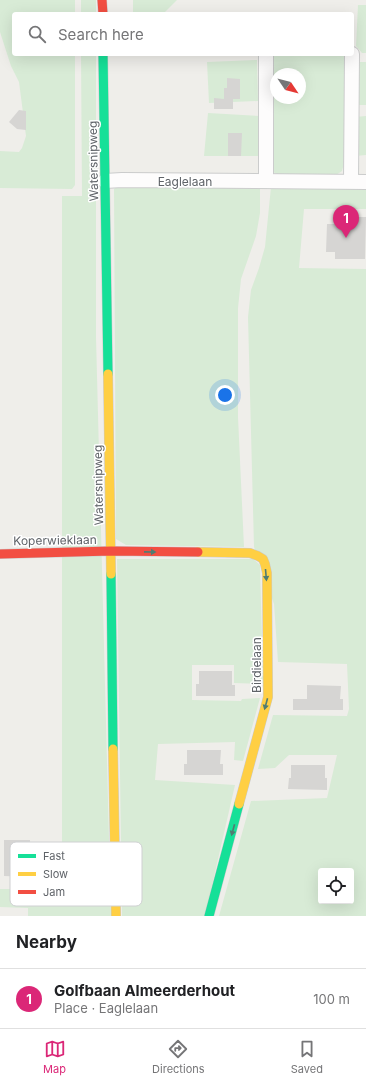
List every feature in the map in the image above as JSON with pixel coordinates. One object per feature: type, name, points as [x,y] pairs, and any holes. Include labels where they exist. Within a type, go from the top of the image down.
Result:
[{"type":"street","points":[[102,0],[102,12]]},
{"type":"street","name":"Watersnipweg","points":[[103,56],[114,842]]},
{"type":"street","points":[[266,56],[266,181]]},
{"type":"street","points":[[351,181],[352,56]]},
{"type":"street","name":"Eaglelaan","points":[[105,181],[366,182]]},
{"type":"street","name":"Koperwieklaan","points":[[0,554],[111,551]]},
{"type":"street","name":"Birdielaan","points":[[111,551],[250,553],[260,556],[265,562],[267,580],[268,697],[209,916]]},
{"type":"street","name":"Watersnipweg","points":[[116,906],[116,916]]},
{"type":"green space","points":[[0,0],[75,0],[75,12],[12,12],[12,56],[75,56],[75,185],[72,189],[0,188],[0,151],[19,152],[26,136],[19,82],[11,66],[0,32]]},
{"type":"green space","points":[[81,0],[96,0],[96,12],[81,12]]},
{"type":"green space","points":[[133,0],[177,0],[165,12],[133,12]]},
{"type":"green space","points":[[358,5],[366,5],[366,53],[362,53],[356,46]]},
{"type":"green space","points":[[81,56],[96,56],[96,337],[109,842],[62,842],[62,196],[82,196]]},
{"type":"green space","points":[[271,56],[345,56],[345,159],[342,171],[333,177],[281,176],[273,172],[270,164],[271,104],[306,104],[306,68],[271,68]]},
{"type":"green space","points":[[257,60],[258,101],[209,103],[207,62]]},
{"type":"green space","points":[[356,62],[366,62],[366,105],[358,105]]},
{"type":"green space","points":[[208,113],[260,116],[261,156],[204,156]]},
{"type":"green space","points":[[366,116],[366,155],[355,156],[355,117]]},
{"type":"green space","points":[[120,185],[260,189],[260,213],[256,236],[241,279],[238,308],[238,417],[244,547],[126,545],[116,539],[114,189]]},
{"type":"green space","points":[[271,187],[366,188],[366,209],[304,209],[299,268],[366,269],[366,916],[219,916],[251,801],[327,798],[337,755],[289,755],[275,768],[258,769],[273,715],[347,716],[349,709],[347,664],[278,662],[274,604],[254,547],[248,317],[251,290],[265,247]]},
{"type":"green space","points":[[117,559],[253,559],[260,565],[263,684],[234,683],[234,665],[192,665],[192,700],[241,701],[242,699],[260,698],[243,761],[234,760],[235,742],[158,744],[155,780],[235,785],[205,916],[122,916],[122,906],[142,906],[142,842],[121,842]]},
{"type":"green space","points":[[0,889],[10,889],[10,906],[111,906],[111,916],[28,916],[28,908],[0,907]]},
{"type":"building","points":[[227,78],[240,79],[240,99],[233,99],[233,109],[214,109],[214,98],[224,99],[224,88],[227,88]]},
{"type":"building","points":[[19,110],[26,111],[26,130],[17,129],[9,122]]},
{"type":"building","points":[[228,133],[242,133],[241,156],[228,156]]},
{"type":"building","points":[[335,217],[366,217],[365,259],[335,259],[335,252],[326,252],[327,224],[335,224]]},
{"type":"building","points":[[199,671],[232,671],[232,685],[235,685],[235,696],[196,696],[196,684],[199,684]]},
{"type":"building","points":[[307,685],[341,686],[340,699],[343,699],[343,710],[293,710],[293,699],[307,699]]},
{"type":"building","points":[[187,750],[221,750],[220,764],[223,764],[223,775],[184,775],[184,764],[187,764]]},
{"type":"building","points":[[291,765],[325,765],[327,790],[288,789],[289,778],[291,778]]},
{"type":"building","points":[[4,840],[30,840],[30,842],[10,842],[10,876],[4,876]]},
{"type":"traffic: fast","points":[[103,56],[108,374]]},
{"type":"traffic: fast","points":[[111,574],[113,749]]},
{"type":"traffic: fast","points":[[209,916],[239,804]]},
{"type":"traffic: slow","points":[[108,374],[111,574]]},
{"type":"traffic: slow","points":[[198,552],[250,553],[263,559],[267,573],[268,697],[239,804]]},
{"type":"traffic: slow","points":[[113,749],[115,842]]},
{"type":"traffic: slow","points":[[116,906],[116,916]]},
{"type":"traffic: jam","points":[[102,0],[103,12]]},
{"type":"traffic: jam","points":[[0,554],[111,551],[198,552]]},
{"type":"place","name":"Golfbaan Almeerderhout","points":[[346,238]]}]
